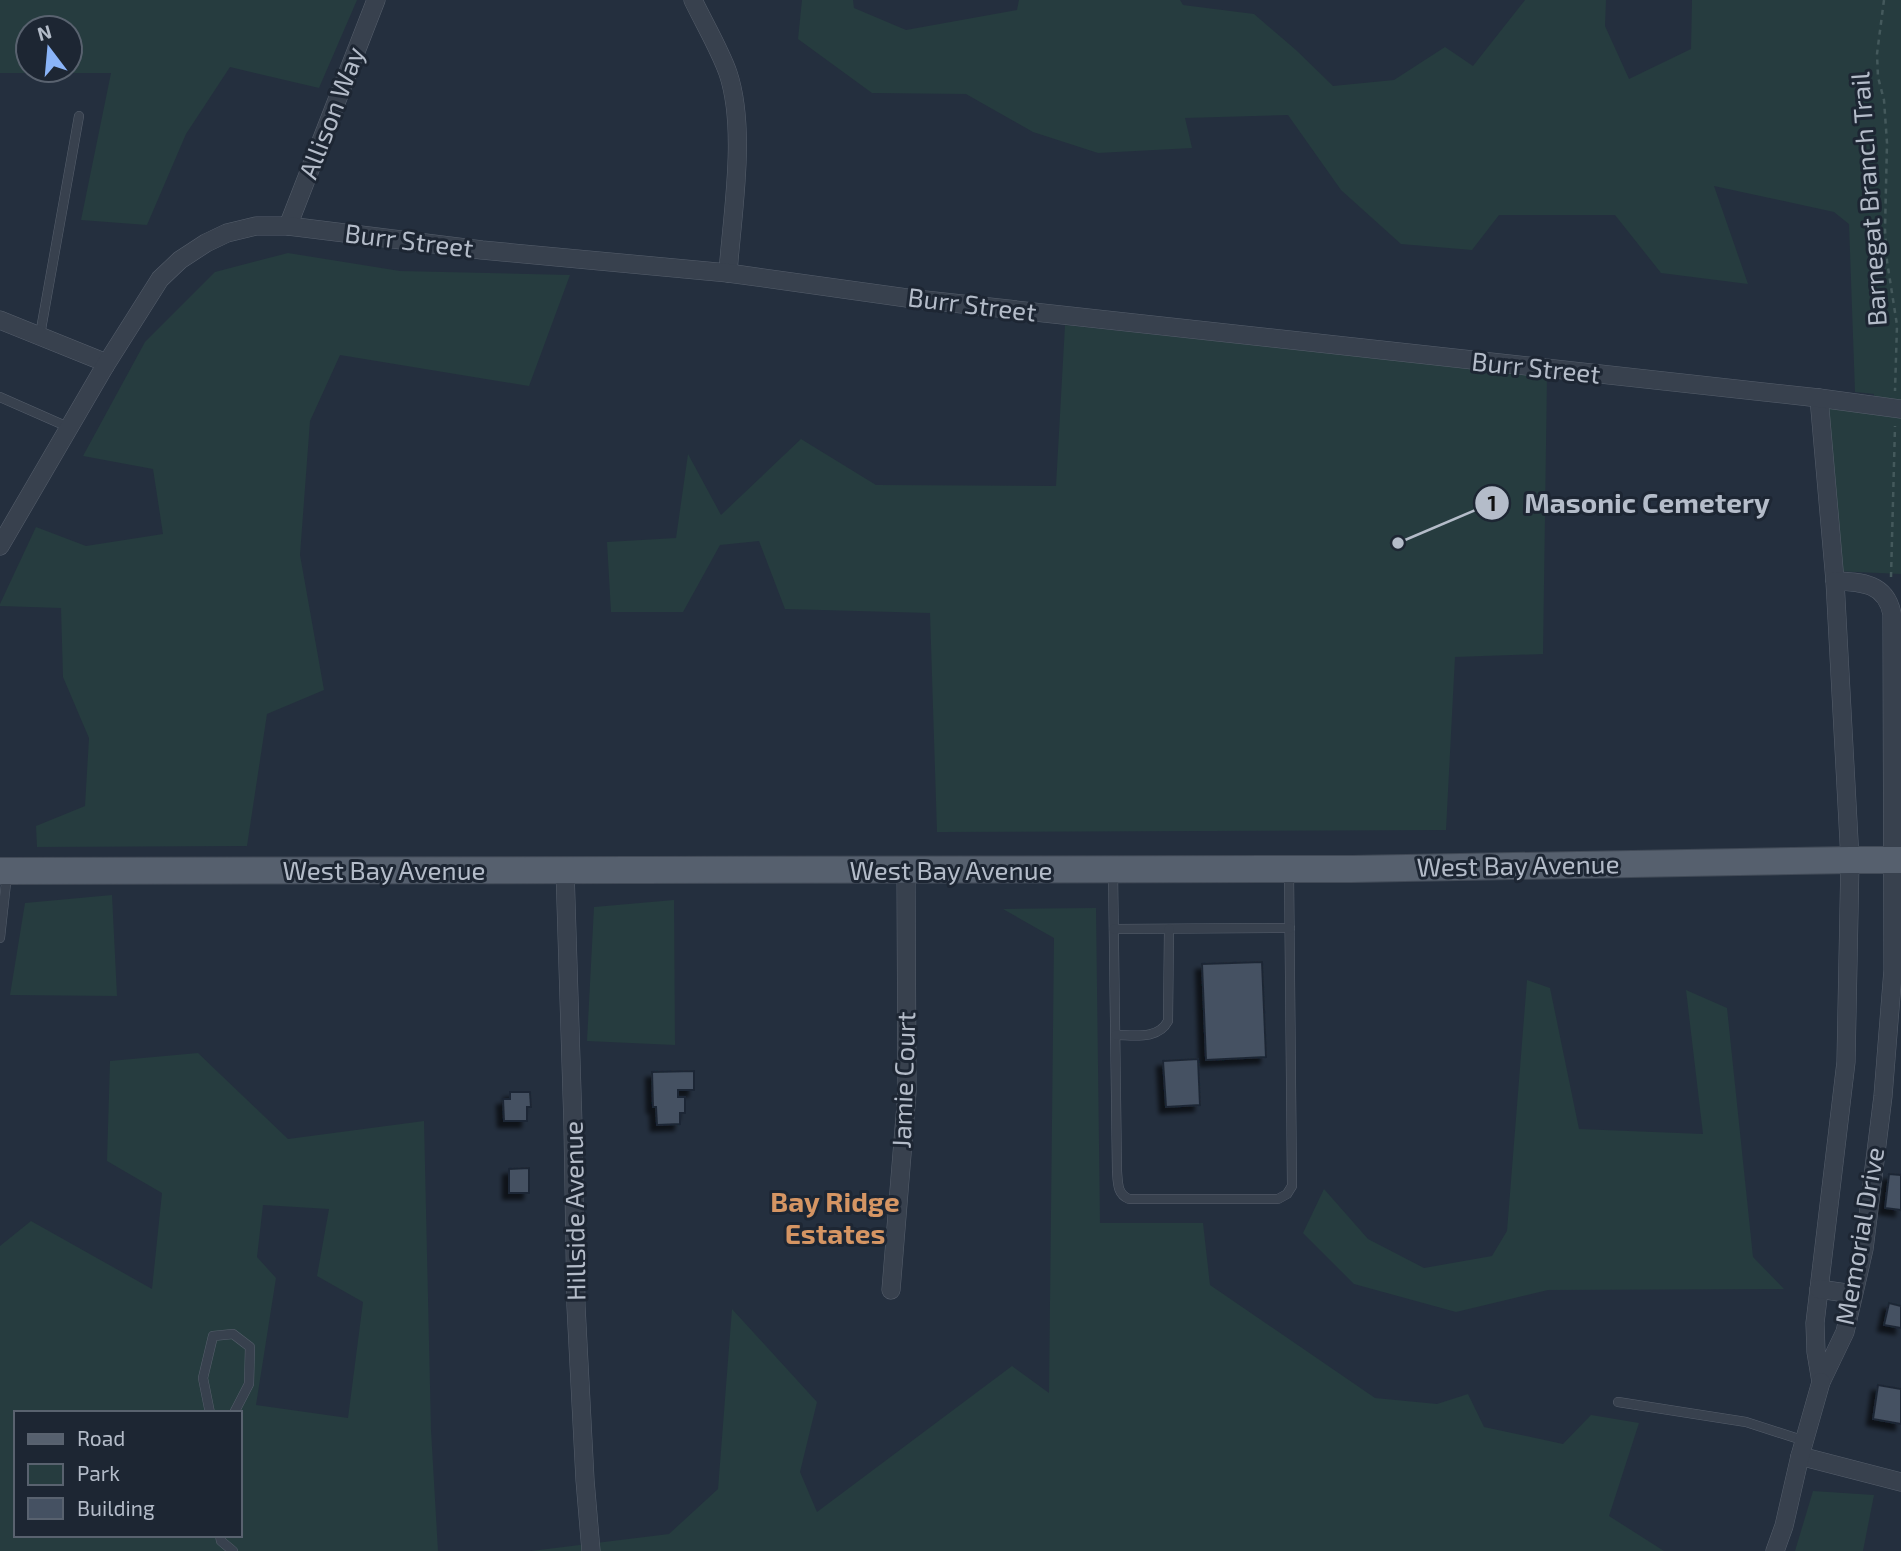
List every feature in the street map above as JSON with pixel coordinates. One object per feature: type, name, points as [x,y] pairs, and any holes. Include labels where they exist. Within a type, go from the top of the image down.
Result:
[{"type":"main road","name":"West Bay Avenue","points":[[4,871],[1289,869],[1897,860]]},
{"type":"street","name":"Allison Way","points":[[288,226],[376,0]]},
{"type":"street","points":[[693,0],[728,73],[736,109],[737,149],[728,273]]},
{"type":"street","name":"Burr Street","points":[[0,546],[68,427],[160,279],[180,260],[206,243],[227,233],[257,226],[288,226],[482,250],[728,273],[907,298],[1819,398],[1897,409]]},
{"type":"street","points":[[0,320],[104,362],[105,366]]},
{"type":"street","name":"Memorial Drive","points":[[1819,398],[1835,580],[1850,860],[1846,1062],[1815,1323],[1821,1382]]},
{"type":"street","points":[[1835,580],[1860,582],[1875,587],[1890,605]]},
{"type":"street","name":"Memorial Drive","points":[[1775,1551],[1821,1382],[1845,1332],[1864,1249],[1883,1096],[1893,970],[1897,860],[1890,605]]},
{"type":"street","name":"Hillside Avenue","points":[[565,870],[576,1307],[591,1551]]},
{"type":"street","name":"Jamie Court","points":[[891,1290],[907,1093],[906,871]]},
{"type":"street","points":[[1819,1289],[1853,1294]]},
{"type":"street","points":[[1802,1449],[1901,1482]]},
{"type":"lane","points":[[40,335],[79,116]]},
{"type":"lane","points":[[0,397],[68,427]]},
{"type":"lane","points":[[1113,870],[1118,1185],[1122,1196],[1129,1199],[1239,1200],[1278,1199],[1287,1194],[1292,1186],[1289,869]]},
{"type":"lane","points":[[0,938],[4,871]]},
{"type":"lane","points":[[1114,929],[1290,928]]},
{"type":"lane","points":[[1116,1035],[1156,1033],[1165,1028],[1170,1010],[1169,929]]},
{"type":"lane","points":[[210,1411],[203,1378],[213,1336],[233,1334],[250,1347],[249,1384],[235,1411]]},
{"type":"lane","points":[[1618,1402],[1746,1422],[1802,1449]]},
{"type":"lane","points":[[220,1537],[221,1541],[233,1551]]},
{"type":"path","name":"Barnegat Branch Trail","points":[[1884,0],[1877,54],[1887,143],[1887,261],[1897,325],[1890,605]]},
{"type":"green space","points":[[0,0],[357,0],[319,88],[230,67],[186,134],[147,225],[81,220],[111,73],[84,73],[84,14],[14,14],[14,73],[0,73]]},
{"type":"green space","points":[[802,0],[853,0],[854,8],[906,30],[1017,10],[1019,0],[1180,0],[1183,5],[1254,14],[1333,86],[1394,80],[1445,47],[1473,66],[1525,0],[1606,0],[1605,26],[1629,79],[1691,49],[1692,0],[1901,0],[1901,574],[1834,571],[1819,398],[1874,405],[1874,394],[1855,392],[1849,224],[1834,212],[1714,186],[1748,284],[1661,273],[1615,215],[1499,215],[1472,250],[1401,244],[1341,190],[1288,115],[1185,118],[1192,148],[1098,153],[1033,132],[966,94],[872,93],[798,39]]},
{"type":"green space","points":[[288,253],[400,271],[570,275],[529,386],[340,355],[310,421],[300,555],[324,690],[267,714],[247,846],[37,847],[36,826],[85,806],[89,738],[63,677],[61,608],[0,604],[36,527],[86,546],[163,534],[153,469],[83,456],[145,342],[215,272]]},
{"type":"green space","points":[[1065,325],[1547,376],[1543,654],[1455,657],[1446,830],[937,832],[930,613],[785,609],[759,541],[720,545],[683,612],[611,612],[607,542],[676,538],[688,454],[721,515],[801,439],[876,485],[1056,486]]},
{"type":"green space","points":[[112,895],[117,996],[10,995],[25,903]]},
{"type":"green space","points":[[674,900],[675,1045],[587,1041],[594,907]]},
{"type":"green space","points":[[1096,908],[1100,1223],[1203,1223],[1210,1285],[1375,1398],[1437,1404],[1468,1394],[1484,1427],[1563,1444],[1591,1415],[1639,1423],[1609,1516],[1664,1551],[531,1551],[669,1534],[718,1489],[732,1309],[817,1402],[800,1472],[817,1512],[1012,1366],[1049,1393],[1054,938],[1003,909]]},
{"type":"green space","points":[[1527,980],[1550,988],[1579,1129],[1703,1134],[1686,990],[1727,1008],[1753,1257],[1784,1289],[1548,1290],[1456,1312],[1354,1284],[1303,1233],[1324,1189],[1368,1239],[1424,1268],[1492,1256],[1507,1231]]},
{"type":"green space","points":[[198,1053],[288,1139],[424,1121],[431,1430],[438,1551],[0,1551],[0,1246],[31,1221],[152,1289],[162,1193],[107,1161],[110,1061]],"holes":[[[263,1205],[329,1209],[317,1276],[363,1302],[348,1418],[256,1405],[276,1278],[257,1257]]]},
{"type":"green space","points":[[1813,1491],[1874,1495],[1863,1551],[1795,1551]]},
{"type":"building","points":[[1262,962],[1266,1057],[1206,1060],[1202,964]]},
{"type":"building","points":[[1198,1059],[1200,1105],[1166,1107],[1163,1061]]},
{"type":"building","points":[[694,1071],[694,1090],[678,1090],[678,1097],[685,1097],[685,1113],[680,1113],[680,1124],[657,1125],[656,1107],[653,1107],[652,1072]]},
{"type":"building","points":[[510,1092],[530,1092],[531,1107],[527,1107],[527,1121],[504,1121],[503,1099],[510,1099]]},
{"type":"building","points":[[529,1168],[529,1193],[509,1193],[509,1169]]},
{"type":"building","points":[[1889,1174],[1901,1175],[1901,1210],[1885,1208]]},
{"type":"building","points":[[1889,1303],[1901,1306],[1901,1328],[1884,1325]]},
{"type":"building","points":[[1878,1385],[1901,1389],[1901,1424],[1873,1419]]},
{"type":"place","name":"Masonic Cemetery","points":[[1398,543]]},
{"type":"district","name":"Bay Ridge Estates","points":[[835,1218]]}]
